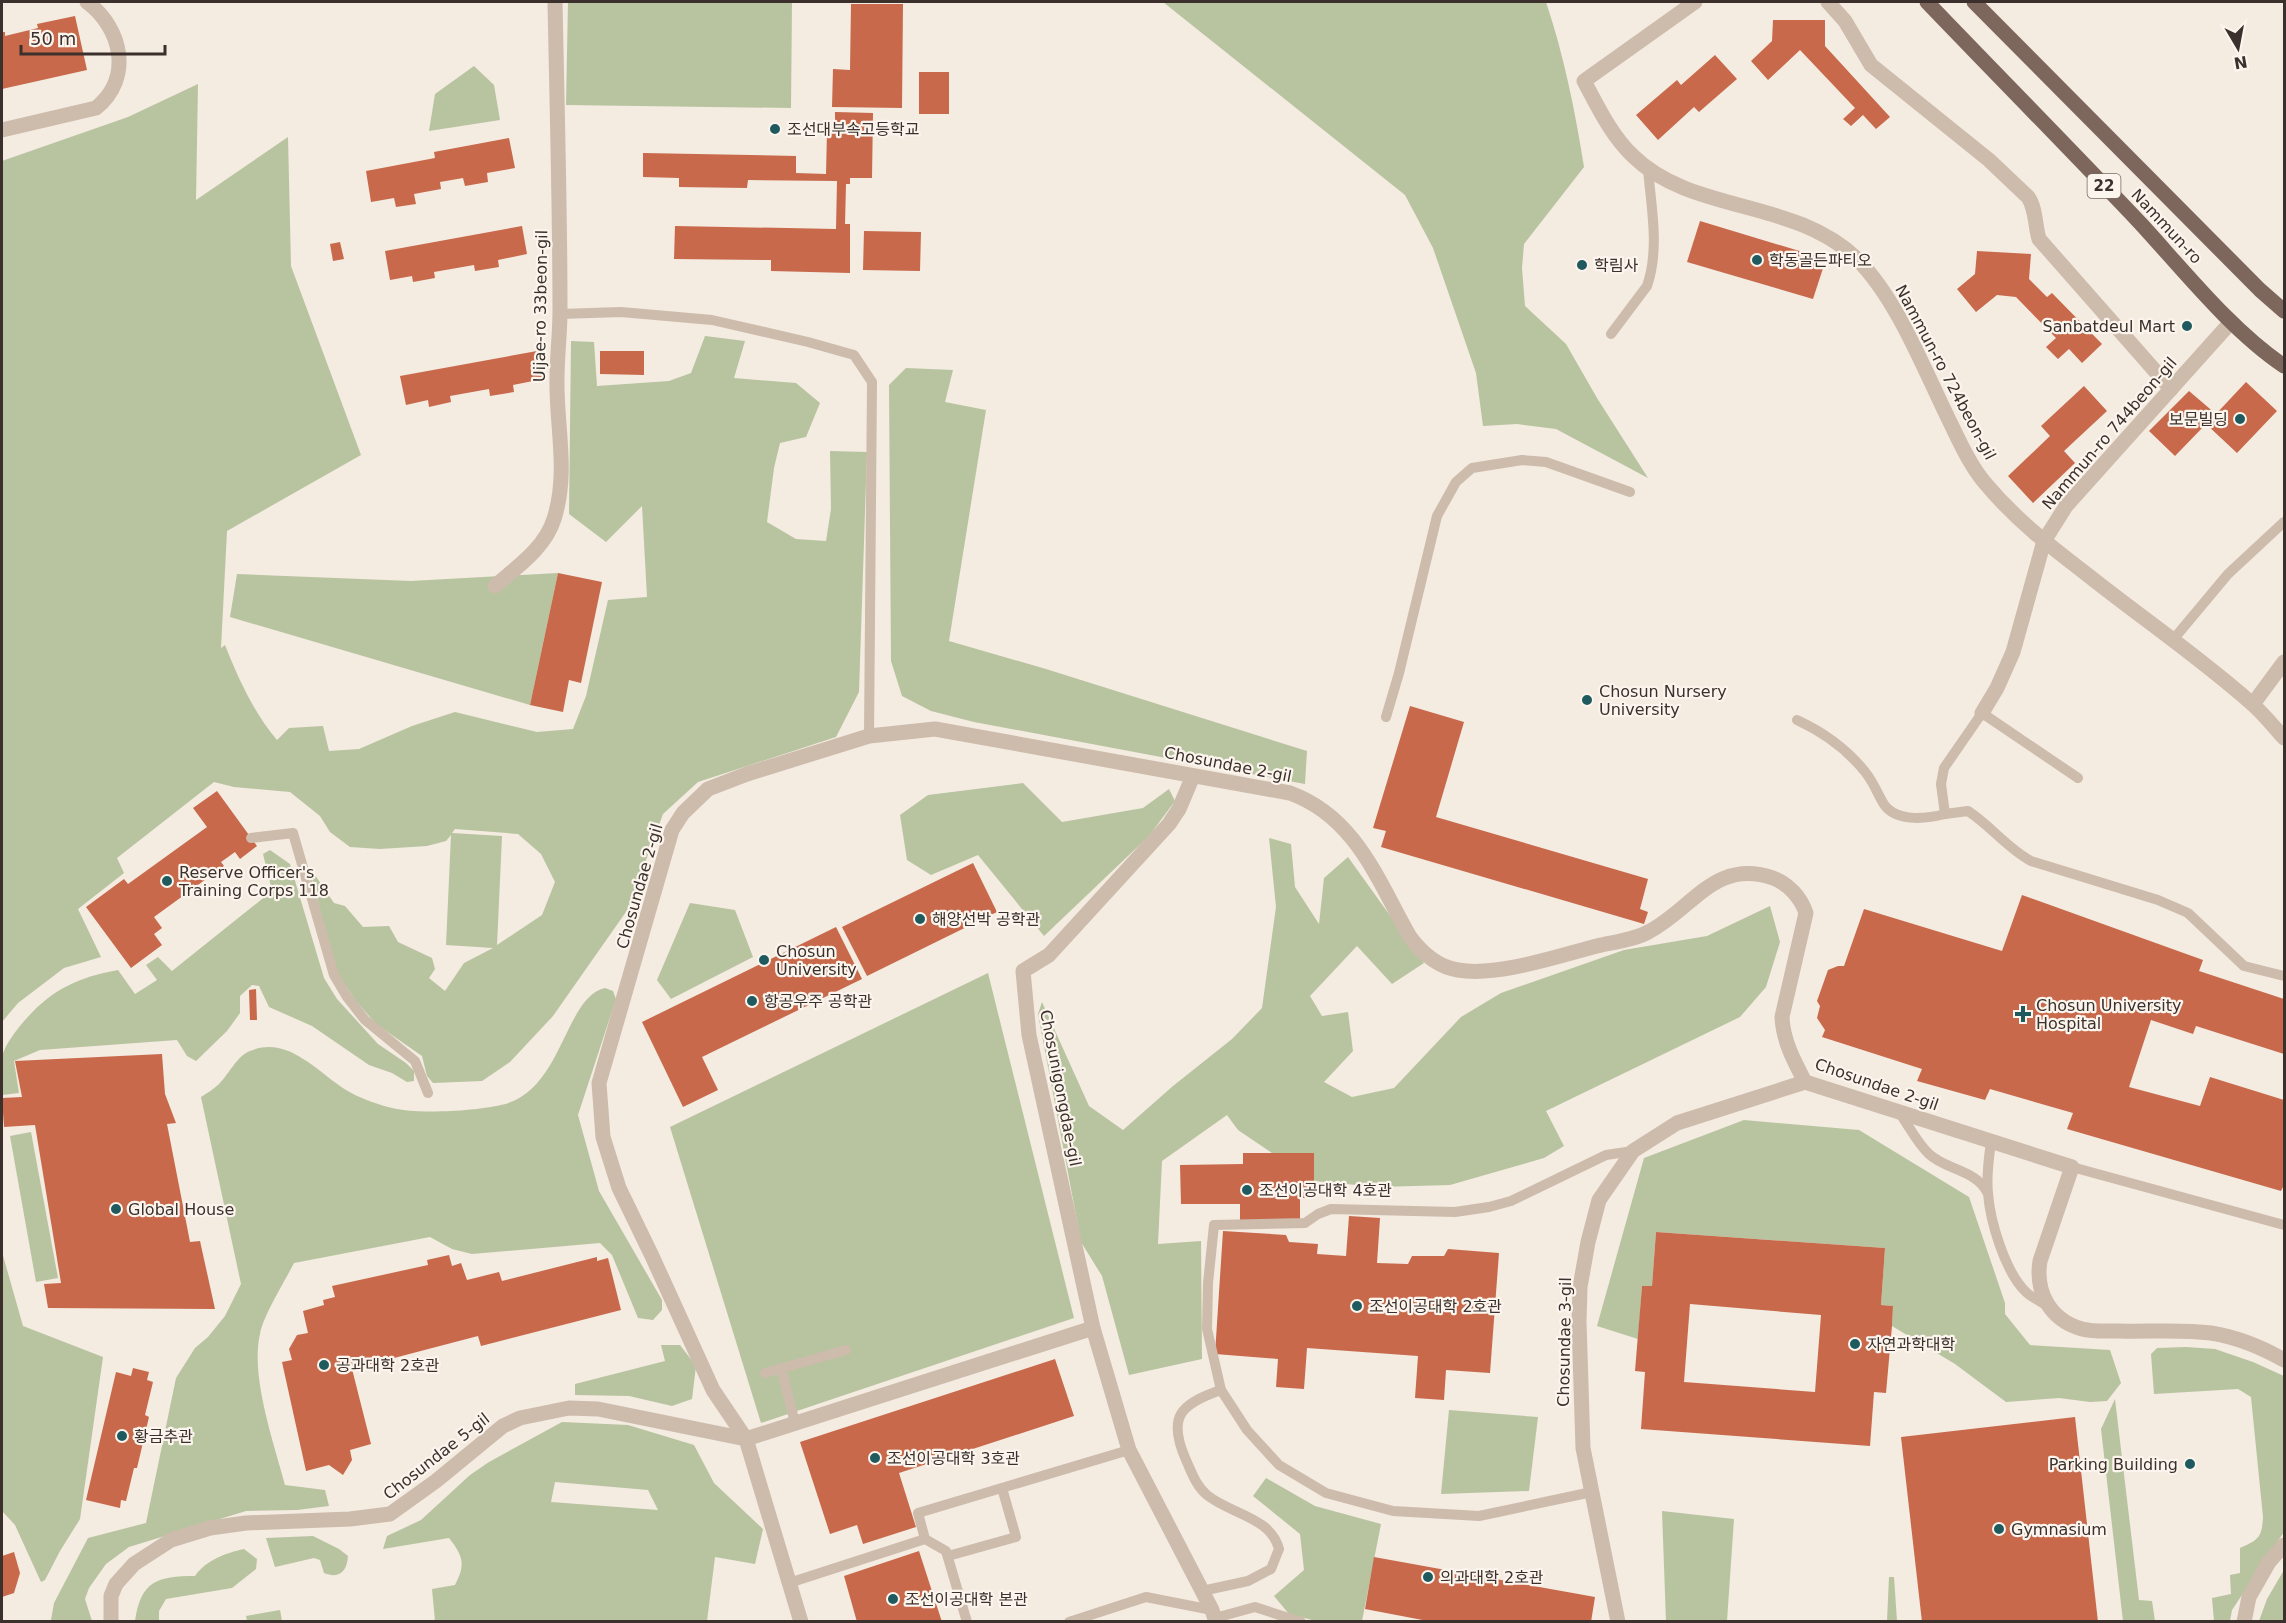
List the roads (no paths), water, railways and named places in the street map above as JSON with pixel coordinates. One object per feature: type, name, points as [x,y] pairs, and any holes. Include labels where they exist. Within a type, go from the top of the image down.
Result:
[{"type":"main road","name":"Nammun-ro","points":[[1927,2],[2071,150],[2231,322],[2284,366]]},
{"type":"main road","name":"Nammun-ro","points":[[1974,2],[2260,290],[2284,311]]},
{"type":"street","points":[[2,130],[96,108],[105,101],[116,79],[120,56],[114,33],[97,9],[87,2]]},
{"type":"street","name":"Uijae-ro 33beon-gil","points":[[495,586],[547,536],[560,498],[562,460],[556,380],[560,314],[555,2]]},
{"type":"street","name":"Nammun-ro 724beon-gil","points":[[1695,2],[1584,81],[1619,141],[1648,169],[1684,187],[1804,225],[1824,234],[1856,259],[1887,294],[1963,448],[1983,480],[2023,525],[2253,704],[2284,738]]},
{"type":"street","points":[[1828,2],[1845,21],[1871,65],[1989,160],[2028,197],[2032,202],[2039,239],[2170,389]]},
{"type":"street","name":"Nammun-ro 744beon-gil","points":[[1982,713],[1997,688],[2013,652],[2044,541],[2066,506],[2231,322]]},
{"type":"street","points":[[2253,704],[2284,662]]},
{"type":"street","name":"Chosundae 2-gil","points":[[746,1439],[713,1390],[619,1188],[603,1137],[599,1083],[676,821],[708,789],[747,774],[869,736],[935,729],[1290,793],[1318,805],[1344,827],[1358,845],[1410,937],[1420,950],[1445,967],[1456,970],[1475,972],[1504,969],[1648,933],[1713,882],[1730,875],[1761,873],[1778,880],[1794,892],[1803,903],[1806,913],[1782,1017],[1782,1026],[1790,1053],[1805,1082],[2072,1167]]},
{"type":"street","name":"Chosunigongdae-gil","points":[[1193,776],[1179,809],[1169,824],[1049,955],[1023,971],[1029,1035],[1093,1328],[1129,1450],[1215,1617]]},
{"type":"street","name":"Chosundae 3-gil","points":[[1618,1622],[1583,1448],[1579,1322],[1581,1287],[1587,1242],[1599,1200],[1633,1151],[1677,1123],[1805,1082]]},
{"type":"street","points":[[2072,1167],[2039,1268],[2040,1290],[2050,1307],[2062,1319],[2082,1329],[2132,1332],[2180,1330],[2214,1334],[2238,1340],[2284,1360]]},
{"type":"street","points":[[801,1622],[746,1439],[1093,1328]]},
{"type":"street","name":"Chosundae 5-gil","points":[[111,1622],[111,1596],[116,1584],[134,1564],[171,1540],[210,1528],[246,1523],[350,1519],[390,1514],[436,1481],[503,1426],[520,1418],[569,1408],[598,1409],[746,1439]]},
{"type":"street","points":[[2244,1622],[2249,1597],[2269,1562],[2284,1545]]},
{"type":"lane","points":[[1611,334],[1647,286],[1650,277],[1653,253],[1648,169]]},
{"type":"lane","points":[[560,314],[621,312],[712,320],[854,355],[873,382],[869,736]]},
{"type":"lane","points":[[1386,717],[1437,516],[1456,482],[1472,468],[1522,460],[1546,462],[1630,492]]},
{"type":"lane","points":[[2172,641],[2228,574],[2284,522]]},
{"type":"lane","points":[[1945,814],[1941,784],[1944,768],[1982,713],[2078,778]]},
{"type":"lane","points":[[1797,720],[1825,734],[1846,752],[1866,772],[1882,802],[1892,812],[1920,819],[1968,811],[2013,851],[2031,861],[2158,900],[2188,913],[2244,966],[2284,976]]},
{"type":"lane","points":[[251,838],[293,832],[334,975],[346,997],[366,1020],[415,1061],[428,1093]]},
{"type":"lane","points":[[1899,1112],[1929,1155],[1980,1182],[1988,1192]]},
{"type":"lane","points":[[1991,1142],[1988,1192],[1992,1217],[2001,1245],[2017,1281],[2031,1296],[2050,1307]]},
{"type":"lane","points":[[1592,1492],[1479,1516],[1393,1511],[1326,1493],[1273,1459],[1247,1430],[1221,1390],[1208,1329],[1208,1282],[1214,1225],[1305,1223],[1331,1209],[1473,1211],[1512,1201],[1606,1155],[1633,1151]]},
{"type":"lane","points":[[2072,1167],[2284,1225]]},
{"type":"lane","points":[[765,1373],[846,1350]]},
{"type":"lane","points":[[781,1368],[795,1423]]},
{"type":"lane","points":[[1202,1591],[1248,1581],[1271,1569],[1279,1549],[1277,1542],[1264,1526],[1207,1495],[1196,1482],[1182,1451],[1176,1430],[1178,1417],[1185,1406],[1221,1390]]},
{"type":"lane","points":[[968,1622],[946,1551],[925,1539],[918,1513],[1129,1450]]},
{"type":"lane","points":[[948,1556],[1016,1537],[1002,1488]]},
{"type":"lane","points":[[789,1583],[925,1539]]},
{"type":"lane","points":[[1069,1622],[1146,1597],[1215,1617],[1255,1608],[1301,1622]]},
{"type":"place","name":"조선대부속고등학교","points":[[775,129]]},
{"type":"place","name":"학동골든파티오","points":[[1757,260]]},
{"type":"place","name":"학림사","points":[[1582,265]]},
{"type":"place","name":"Sanbatdeul Mart","points":[[2187,326]]},
{"type":"place","name":"보문빌딩","points":[[2240,419]]},
{"type":"place","name":"Chosun Nursery University","points":[[1587,700]]},
{"type":"place","name":"Reserve Officer's Training Corps 118","points":[[167,881]]},
{"type":"place","name":"해양선박 공학관","points":[[920,919]]},
{"type":"place","name":"Chosun University","points":[[764,960]]},
{"type":"place","name":"항공우주 공학관","points":[[752,1001]]},
{"type":"place","name":"Chosun University Hospital","points":[[2023,1014]]},
{"type":"place","name":"조선이공대학 4호관","points":[[1247,1190]]},
{"type":"place","name":"Global House","points":[[116,1209]]},
{"type":"place","name":"조선이공대학 2호관","points":[[1357,1306]]},
{"type":"place","name":"자연과학대학","points":[[1855,1344]]},
{"type":"place","name":"공과대학 2호관","points":[[324,1365]]},
{"type":"place","name":"황금추관","points":[[122,1436]]},
{"type":"place","name":"조선이공대학 3호관","points":[[875,1458]]},
{"type":"place","name":"Parking Building","points":[[2190,1464]]},
{"type":"place","name":"Gymnasium","points":[[1999,1529]]},
{"type":"place","name":"의과대학 2호관","points":[[1428,1577]]},
{"type":"place","name":"조선이공대학 본관","points":[[893,1599]]}]
